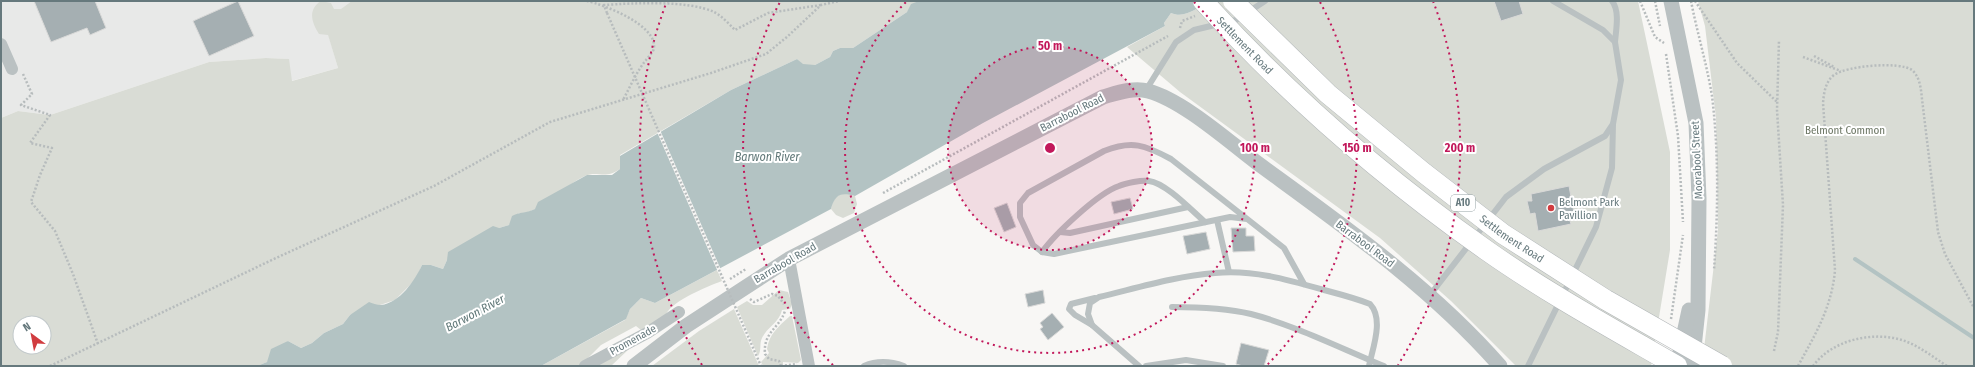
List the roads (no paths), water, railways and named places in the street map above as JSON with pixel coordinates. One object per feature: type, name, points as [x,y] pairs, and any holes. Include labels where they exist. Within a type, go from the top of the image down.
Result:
[{"type":"highway","name":"Settlement Road","points":[[1203,1],[1234,35],[1311,110],[1401,186],[1486,251],[1594,318],[1677,366]]},
{"type":"highway","name":"Settlement Road","points":[[1233,1],[1328,94],[1424,173],[1503,234],[1606,300],[1722,366]]},
{"type":"street","name":"Moorabool Street","points":[[1671,1],[1696,123],[1699,199],[1698,310],[1692,366]]},
{"type":"street","points":[[1,44],[12,69]]},
{"type":"street","name":"Barrabool Road","points":[[634,366],[686,326],[789,259],[1103,97],[1126,90],[1146,90],[1160,95],[1196,117],[1396,267],[1430,295],[1474,336],[1500,366]]},
{"type":"street","points":[[789,259],[809,366]]},
{"type":"street","name":"Moorabool Street","points":[[1677,366],[1698,274]]},
{"type":"street","name":"Promenade","points":[[585,366],[647,333],[679,312]]},
{"type":"lane","points":[[1146,90],[1176,42],[1194,30],[1236,20],[1265,1]]},
{"type":"lane","points":[[1553,1],[1603,30],[1615,42]]},
{"type":"lane","points":[[1528,366],[1596,227],[1612,168],[1613,124],[1621,80],[1615,42],[1618,22],[1612,1]]},
{"type":"lane","points":[[1430,295],[1506,197],[1544,169],[1605,136],[1613,124]]},
{"type":"lane","points":[[1247,219],[1237,217],[1205,222],[1054,254],[1042,252],[1033,245],[1020,217],[1020,203],[1028,192],[1117,146],[1132,144],[1144,146],[1171,158],[1284,248],[1304,284]]},
{"type":"lane","points":[[1042,252],[1052,238],[1101,196],[1118,186],[1149,181],[1164,187],[1205,222]]},
{"type":"lane","points":[[1060,232],[1070,233],[1188,207]]},
{"type":"lane","points":[[1217,220],[1229,272]]},
{"type":"lane","points":[[1139,366],[1092,325],[1075,315],[1069,308],[1071,304],[1170,281],[1229,272],[1264,275],[1304,284],[1361,300],[1370,304],[1376,310],[1378,318],[1370,363]]},
{"type":"lane","points":[[1092,325],[1088,314],[1090,303],[1099,297]]},
{"type":"lane","points":[[1172,307],[1195,307],[1250,314],[1272,321],[1370,363],[1384,366]]},
{"type":"lane","points":[[1146,366],[1173,364],[1186,360],[1223,366]]},
{"type":"lane","points":[[864,366],[874,362],[892,362],[904,366]]},
{"type":"water","name":"Barwon River","points":[[919,1],[1209,1],[1186,14],[1181,15],[1171,13],[1164,23],[1165,26],[983,123],[855,196],[846,194],[839,195],[834,200],[831,209],[655,303],[641,298],[630,309],[626,319],[541,366],[257,366],[267,362],[271,349],[288,341],[301,348],[312,343],[324,333],[343,324],[350,315],[369,302],[381,305],[394,300],[411,284],[422,265],[431,265],[443,269],[447,260],[448,252],[493,226],[499,228],[509,225],[512,216],[535,209],[538,202],[587,175],[612,175],[620,169],[620,156],[731,90],[797,59],[803,64],[815,65],[830,57],[833,51],[840,48],[853,48],[907,12],[911,4]]},
{"type":"waterway","points":[[1855,259],[1974,338]]},
{"type":"place","name":"Belmont Park Pavillion","points":[[1551,208]]},
{"type":"park label","name":"Belmont Common","points":[[1845,130]]}]
